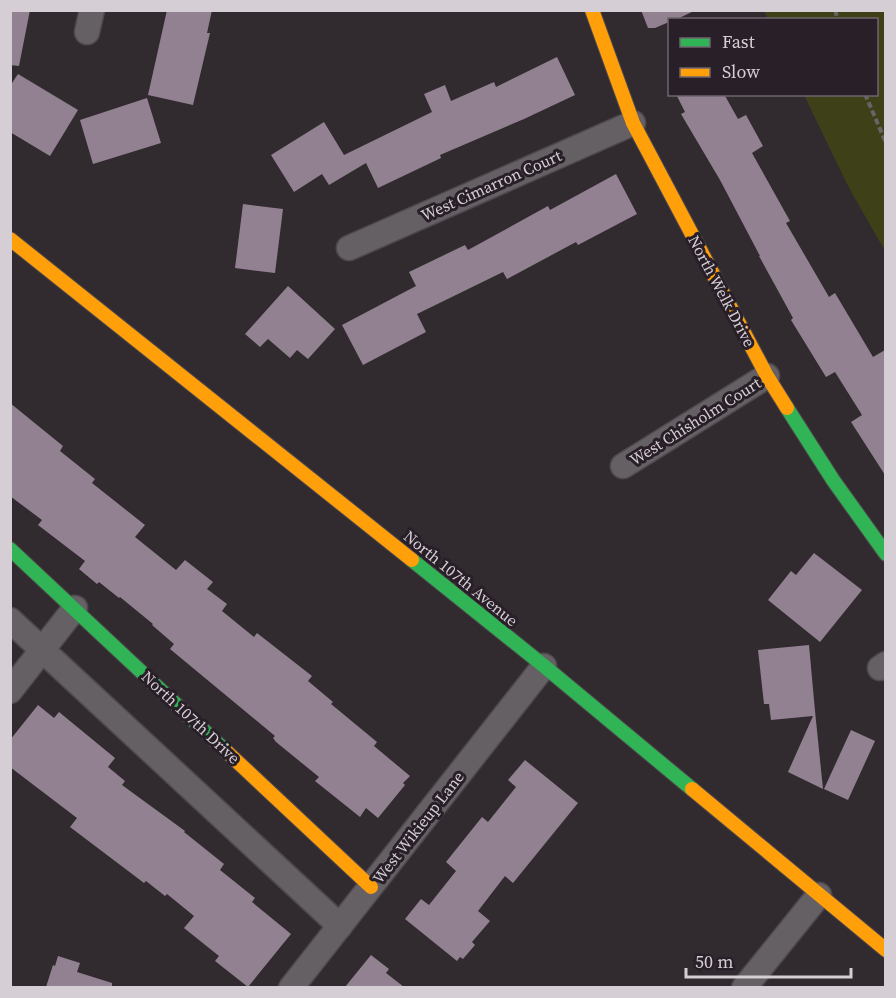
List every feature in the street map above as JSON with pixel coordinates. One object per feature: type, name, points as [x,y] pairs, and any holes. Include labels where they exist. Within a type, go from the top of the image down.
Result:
[{"type":"main road","name":"North Welk Drive","points":[[592,10],[633,123],[766,376],[833,480],[885,554]]},
{"type":"main road","name":"North 107th Avenue","points":[[10,238],[544,666],[885,950]]},
{"type":"main road","name":"North 107th Drive","points":[[10,549],[371,887]]},
{"type":"street","name":"West Cimarron Court","points":[[349,248],[633,123]]},
{"type":"street","name":"West Chisholm Court","points":[[623,465],[766,376]]},
{"type":"street","points":[[10,690],[75,608]]},
{"type":"street","points":[[10,620],[340,926]]},
{"type":"street","name":"West Wikieup Lane","points":[[291,987],[544,666]]},
{"type":"street","points":[[744,987],[819,895]]},
{"type":"path","points":[[866,96],[885,143]]},
{"type":"green space","points":[[764,11],[885,11],[885,251],[848,186],[804,96],[878,96],[878,18],[768,18]]},
{"type":"building","points":[[10,10],[30,10],[19,66],[10,65]]},
{"type":"building","points":[[167,10],[212,10],[207,33],[210,33],[193,105],[148,95]]},
{"type":"building","points":[[641,10],[696,10],[679,18],[668,18],[668,22],[655,28],[648,28]]},
{"type":"building","points":[[557,57],[575,95],[440,155],[441,158],[378,188],[366,163],[329,185],[322,174],[294,192],[271,155],[324,122],[344,155],[432,112],[424,94],[445,85],[451,101],[494,82],[496,87]]},
{"type":"building","points":[[18,74],[78,110],[50,156],[10,132],[10,86]]},
{"type":"building","points":[[677,96],[725,96],[738,119],[746,115],[763,146],[752,153],[790,221],[786,223],[829,297],[835,293],[873,357],[885,350],[885,475],[851,422],[862,415],[835,372],[826,377],[791,320],[793,318],[720,180],[681,114],[685,112]]},
{"type":"building","points":[[147,98],[161,143],[93,164],[80,120]]},
{"type":"building","points":[[616,174],[637,214],[578,245],[576,242],[507,279],[503,272],[417,314],[426,332],[363,365],[342,325],[416,286],[409,272],[465,245],[468,250],[548,206],[550,210]]},
{"type":"building","points":[[243,204],[283,209],[275,273],[235,268]]},
{"type":"building","points":[[288,286],[335,329],[308,359],[297,350],[290,358],[268,339],[260,347],[245,334]]},
{"type":"building","points":[[10,403],[63,446],[60,451],[95,479],[92,483],[145,525],[135,537],[176,570],[185,560],[213,582],[207,589],[227,604],[222,611],[254,637],[257,633],[312,676],[308,681],[333,702],[331,704],[377,742],[374,746],[410,776],[378,818],[366,808],[360,817],[315,781],[319,777],[276,742],[273,738],[275,736],[170,649],[174,644],[153,624],[120,597],[99,582],[97,584],[79,569],[85,561],[38,525],[42,520],[10,496]]},
{"type":"building","points":[[814,553],[862,590],[820,642],[768,600],[791,571],[796,575]]},
{"type":"building","points":[[809,645],[823,789],[788,772],[813,716],[771,720],[769,704],[764,704],[758,650]]},
{"type":"building","points":[[38,705],[54,718],[59,712],[115,758],[108,767],[125,781],[122,785],[185,831],[224,864],[220,870],[255,898],[252,902],[291,934],[248,987],[215,961],[219,956],[184,928],[194,916],[167,894],[165,896],[146,881],[144,883],[70,827],[77,818],[10,767],[10,740]]},
{"type":"building","points":[[851,730],[875,741],[848,800],[824,789]]},
{"type":"building","points":[[525,760],[578,803],[513,883],[505,876],[478,911],[490,921],[472,942],[475,945],[463,959],[460,957],[457,961],[405,919],[421,899],[429,905],[456,871],[446,862],[482,817],[488,822],[516,787],[508,780]]},
{"type":"building","points":[[371,955],[389,969],[386,973],[404,987],[345,987]]},
{"type":"building","points":[[58,956],[80,963],[77,972],[112,983],[112,987],[46,987]]},
{"type":"traffic: fast","points":[[787,408],[833,480],[886,554]]},
{"type":"traffic: fast","points":[[10,549],[227,752]]},
{"type":"traffic: fast","points":[[412,560],[692,789]]},
{"type":"traffic: slow","points":[[592,10],[633,123],[767,376],[787,408]]},
{"type":"traffic: slow","points":[[10,239],[412,560]]},
{"type":"traffic: slow","points":[[227,752],[371,887]]},
{"type":"traffic: slow","points":[[692,789],[886,950]]}]
